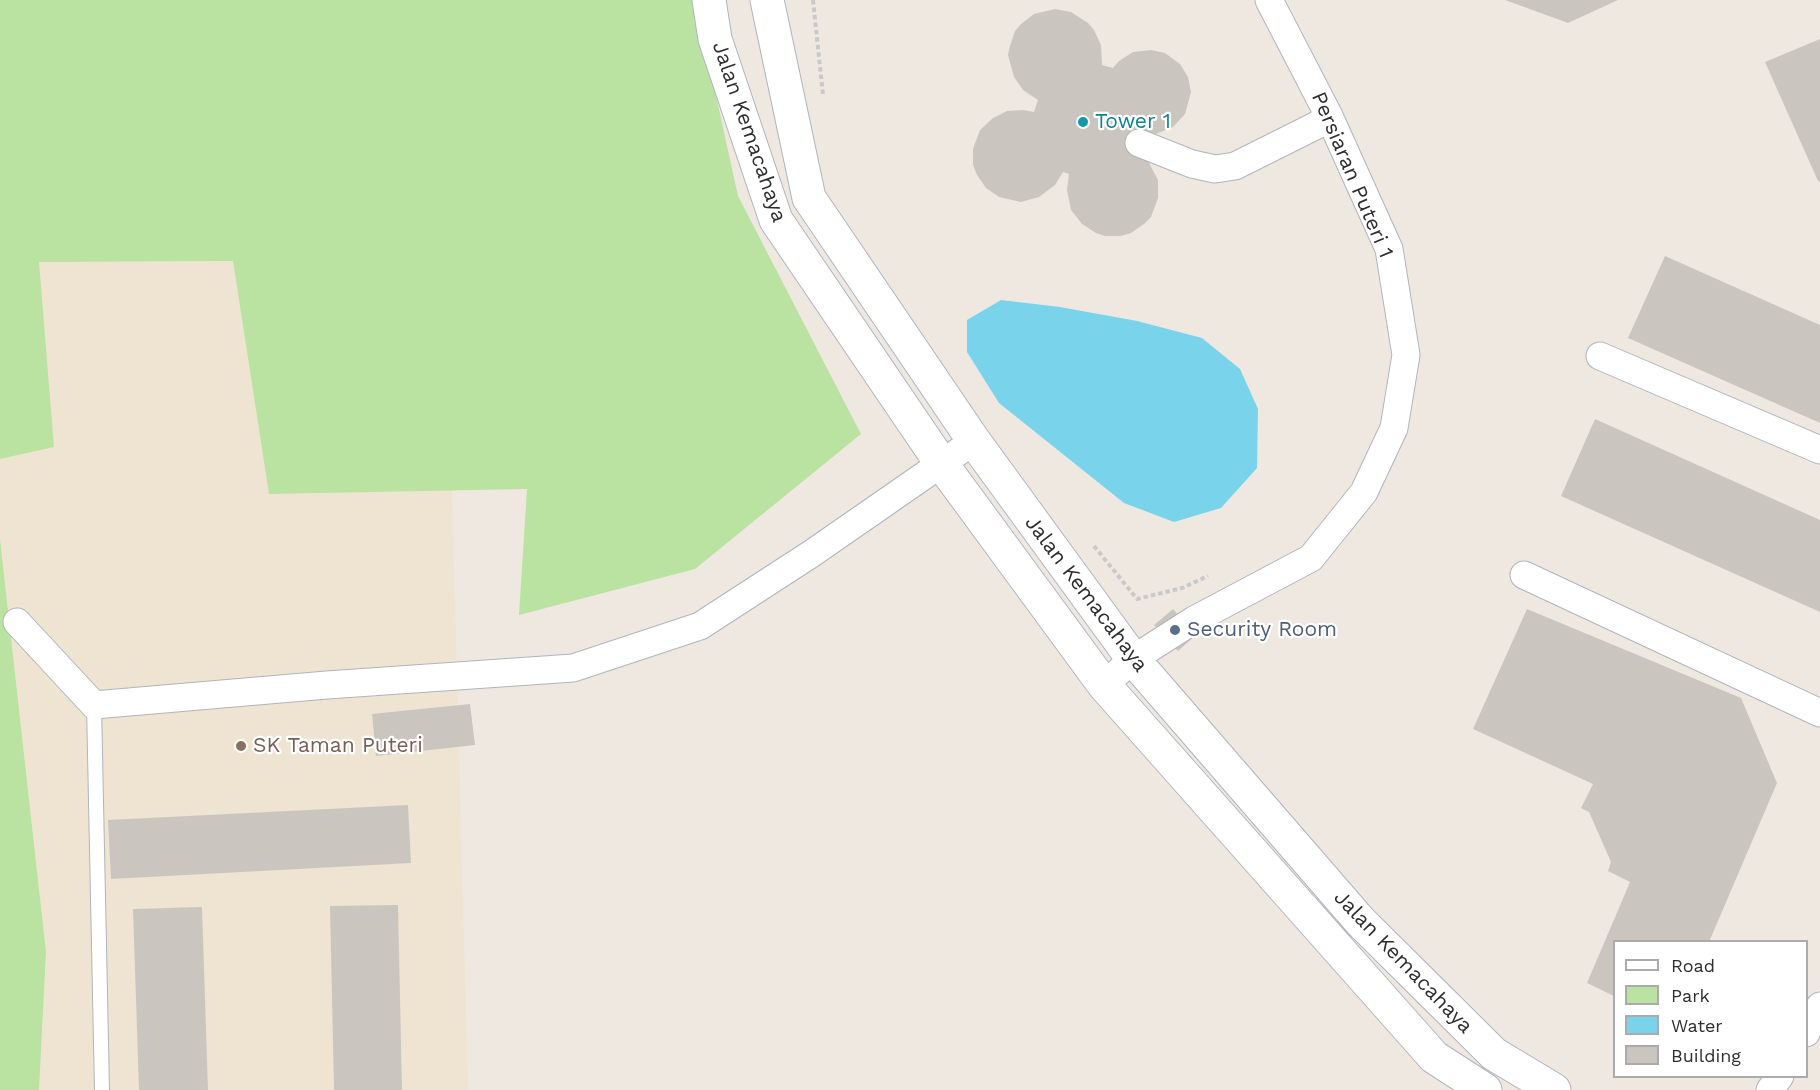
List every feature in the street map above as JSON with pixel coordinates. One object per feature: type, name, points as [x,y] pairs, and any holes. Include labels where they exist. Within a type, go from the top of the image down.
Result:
[{"type":"street","name":"Jalan Kemacahaya","points":[[709,0],[715,39],[777,220],[941,463],[1104,684],[1434,1057],[1485,1090]]},
{"type":"street","name":"Jalan Kemacahaya","points":[[767,0],[809,198],[974,441],[1132,659],[1360,921],[1494,1054],[1554,1090]]},
{"type":"street","name":"Persiaran Puteri 1","points":[[1104,684],[1132,659],[1194,620],[1311,558],[1364,492],[1394,428],[1406,355],[1389,249],[1329,116],[1269,0]]},
{"type":"street","points":[[1138,143],[1192,164],[1215,169],[1235,166],[1317,125],[1329,116]]},
{"type":"street","points":[[1600,356],[1820,450]]},
{"type":"street","points":[[17,622],[94,705],[327,685],[573,668],[700,626],[811,554],[974,441]]},
{"type":"street","points":[[1524,575],[1820,713]]},
{"type":"street","points":[[1808,1029],[1820,1006]]},
{"type":"street","points":[[1770,1090],[1779,1078]]},
{"type":"lane","points":[[94,705],[102,1090]]},
{"type":"path","points":[[813,0],[824,104]]},
{"type":"path","points":[[1093,544],[1137,599],[1182,588],[1213,574]]},
{"type":"shaded area","name":"SK Taman Puteri","points":[[233,261],[269,494],[452,490],[468,1090],[39,1090],[46,952],[0,539],[0,459],[54,447],[38,262]]},
{"type":"green space","points":[[0,0],[695,0],[738,196],[861,434],[695,569],[519,615],[527,489],[269,494],[233,261],[39,262],[54,447],[0,459]]},
{"type":"green space","points":[[0,539],[46,952],[39,1090],[0,1090]]},
{"type":"water","points":[[1001,300],[1060,307],[1137,321],[1202,338],[1240,369],[1258,409],[1257,468],[1221,508],[1174,522],[1124,503],[999,403],[967,352],[967,320]]},
{"type":"building","points":[[1505,0],[1618,0],[1568,23]]},
{"type":"building","name":"Tower 1","points":[[1055,9],[1071,12],[1088,23],[1094,30],[1101,45],[1102,65],[1113,68],[1133,52],[1151,50],[1165,53],[1180,64],[1188,77],[1191,92],[1185,114],[1173,127],[1156,134],[1141,135],[1136,151],[1148,161],[1158,180],[1158,198],[1151,217],[1131,233],[1121,236],[1105,236],[1082,224],[1071,210],[1067,190],[1069,174],[1063,172],[1055,185],[1039,197],[1021,202],[999,197],[986,188],[973,165],[973,149],[980,130],[993,118],[1007,111],[1034,112],[1038,100],[1023,90],[1014,77],[1008,55],[1015,31],[1021,24],[1034,14]]},
{"type":"building","points":[[1820,39],[1820,182],[1765,62]]},
{"type":"building","points":[[1665,256],[1820,325],[1820,423],[1628,338]]},
{"type":"building","points":[[1595,419],[1820,520],[1820,612],[1561,496]]},
{"type":"building","name":"Security Room","points":[[1173,609],[1196,635],[1178,651],[1154,625]]},
{"type":"building","points":[[1527,609],[1741,698],[1777,783],[1710,940],[1613,940],[1613,996],[1587,983],[1630,882],[1608,871],[1611,862],[1589,812],[1581,808],[1593,784],[1473,729]]},
{"type":"building","points":[[470,704],[475,745],[376,756],[372,714]]},
{"type":"building","points":[[408,805],[411,863],[111,879],[108,820]]},
{"type":"building","points":[[398,905],[402,1090],[334,1090],[330,906]]},
{"type":"building","points":[[202,907],[208,1090],[139,1090],[133,909]]},
{"type":"place","name":"Tower 1","points":[[1083,122]]},
{"type":"place","name":"Security Room","points":[[1175,630]]},
{"type":"place","name":"SK Taman Puteri","points":[[241,746]]}]
